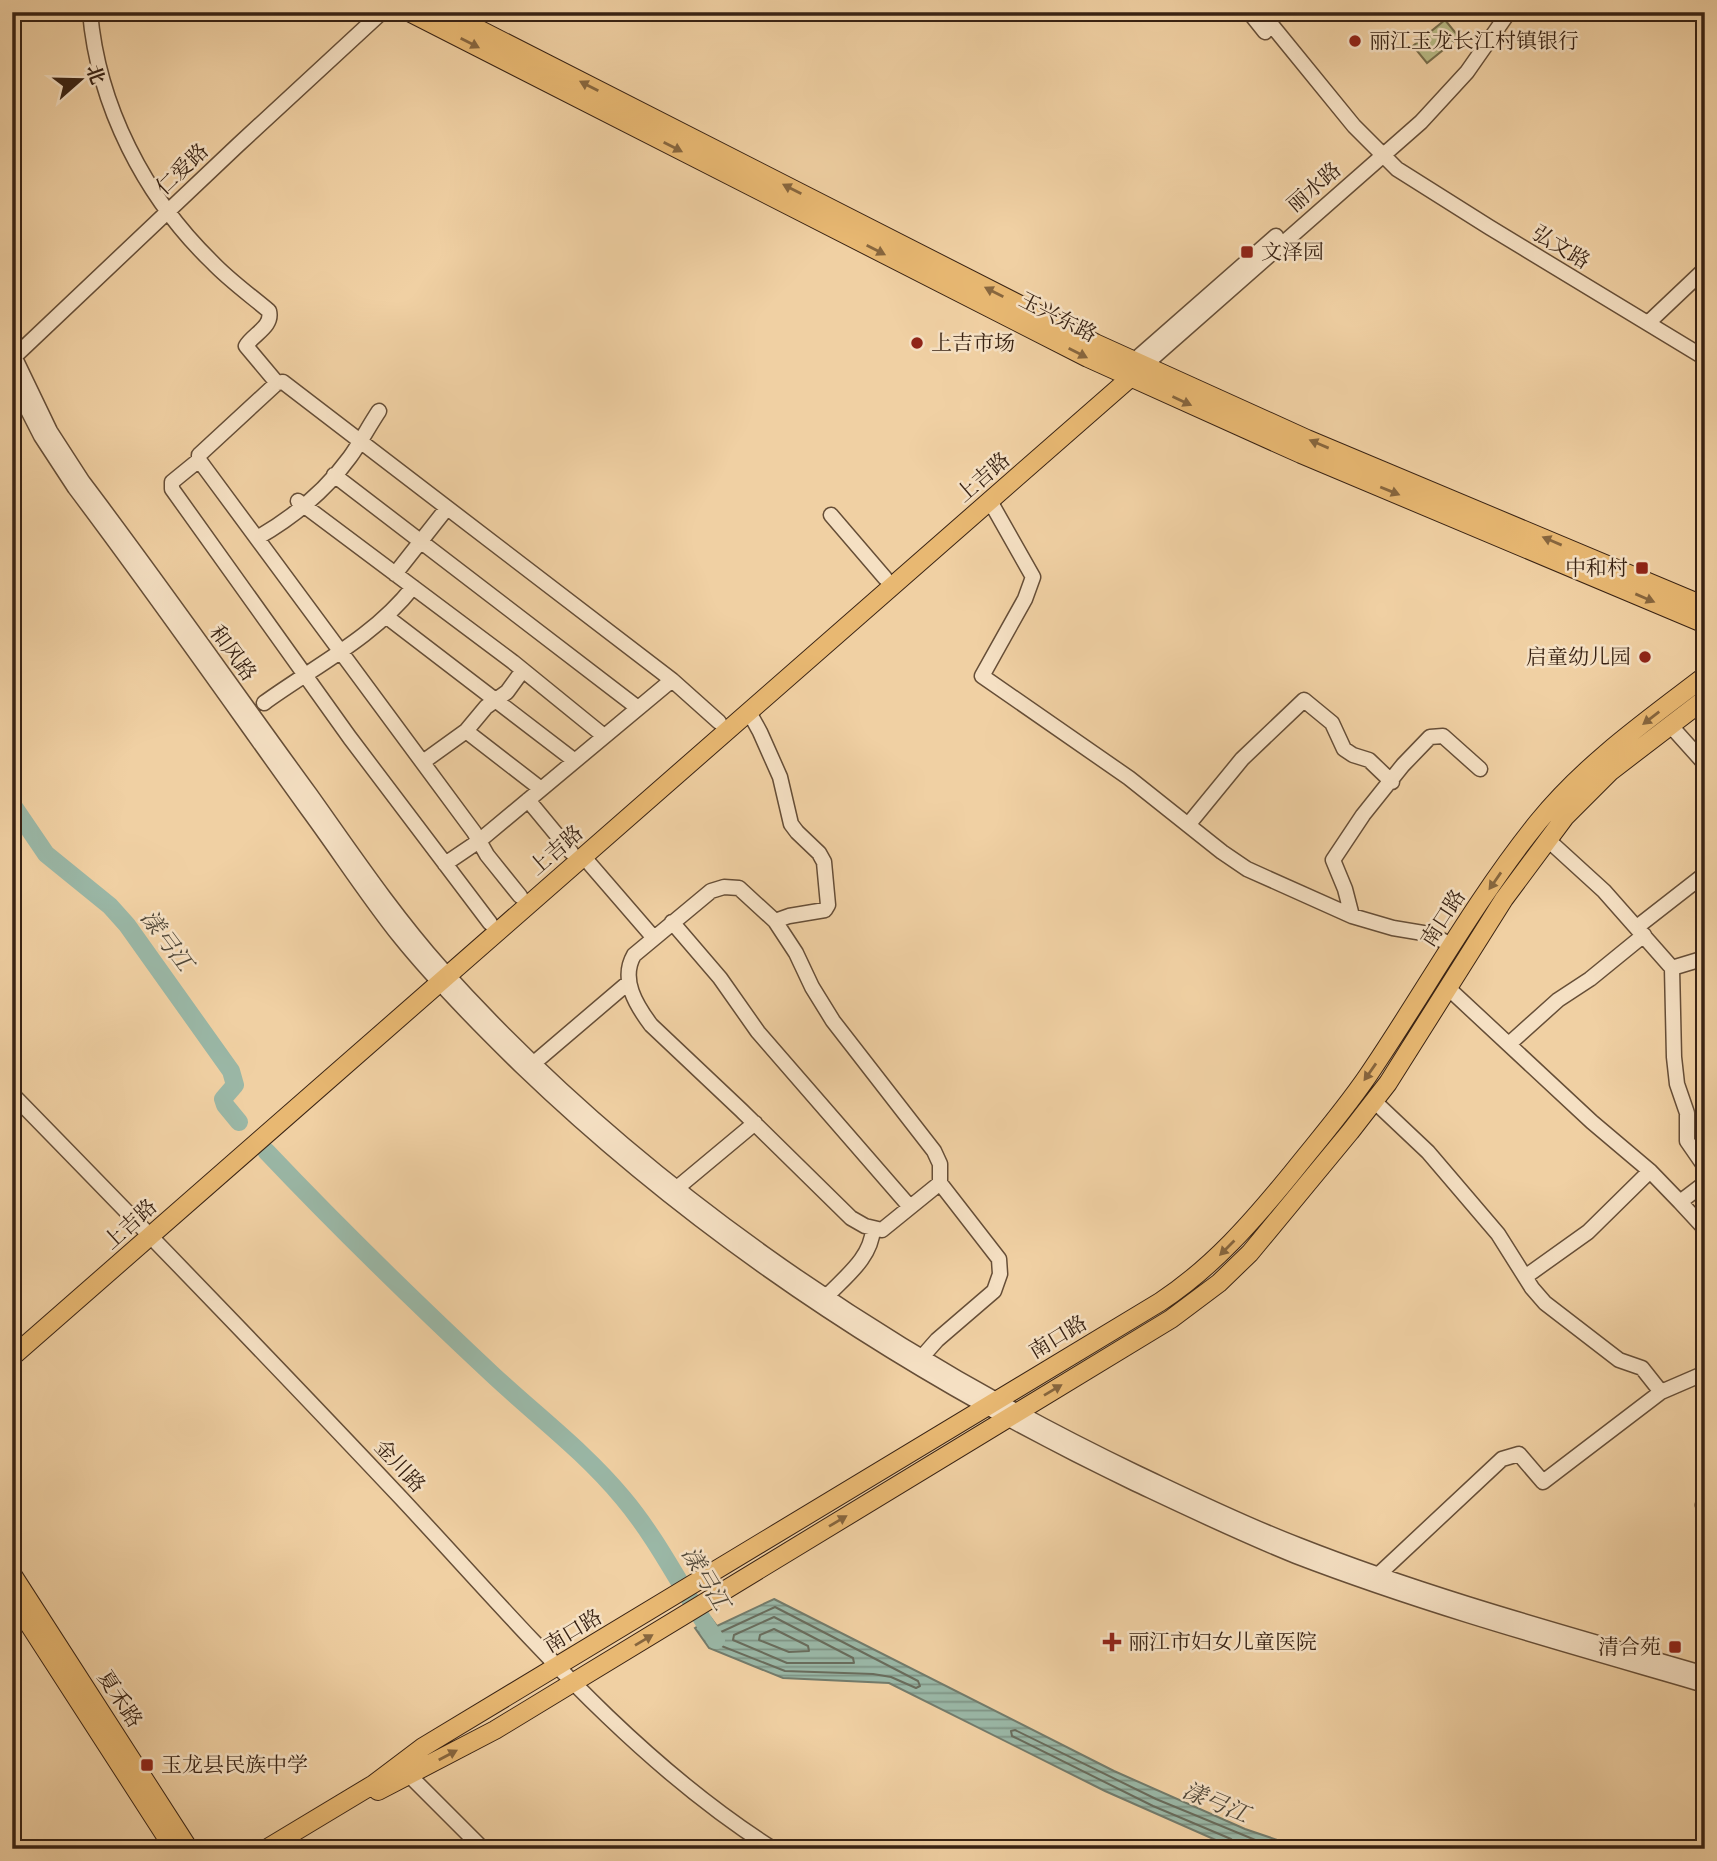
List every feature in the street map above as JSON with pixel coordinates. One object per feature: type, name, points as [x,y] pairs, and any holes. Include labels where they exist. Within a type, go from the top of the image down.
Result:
[{"type":"main road","name":"玉兴东路","points":[[409,12],[1132,369],[1307,439],[1705,606]]},
{"type":"main road","name":"玉兴东路","points":[[445,12],[1288,449],[1705,624]]},
{"type":"main road","name":"上吉路","points":[[12,1357],[146,1232],[440,972],[749,712],[990,501],[1132,369]]},
{"type":"main road","name":"上吉路","points":[[440,972],[489,923],[520,896],[577,854],[719,722],[1132,369]]},
{"type":"main road","name":"南口路","points":[[266,1849],[374,1784],[423,1747],[1160,1302],[1191,1280],[1221,1254],[1273,1196],[1371,1071],[1452,945],[1536,824],[1568,787],[1616,744],[1705,676]]},
{"type":"main road","name":"南口路","points":[[282,1849],[378,1791],[495,1730],[573,1683],[1171,1319],[1219,1283],[1265,1237],[1374,1101],[1504,899],[1548,839],[1596,785],[1705,699]]},
{"type":"main road","name":"上吉路","points":[[12,1342],[146,1232]]},
{"type":"main road","name":"夏禾路","points":[[12,1574],[190,1849]]},
{"type":"main road","name":"夏禾路","points":[[12,1598],[174,1849]]},
{"type":"street","points":[[90,12],[99,67],[121,130],[140,170],[168,212],[213,264],[269,311],[268,323],[246,346],[276,383]]},
{"type":"street","name":"仁爱路","points":[[13,356],[382,12]]},
{"type":"street","name":"弘文路","points":[[1249,12],[1347,132],[1377,155],[1705,358]]},
{"type":"street","name":"弘文路","points":[[1261,12],[1377,155]]},
{"type":"street","name":"丽水路","points":[[1377,155],[1444,84],[1474,47],[1497,12]]},
{"type":"street","name":"丽水路","points":[[1132,369],[1377,155],[1421,122],[1482,53],[1509,12]]},
{"type":"street","points":[[1648,323],[1705,269]]},
{"type":"street","name":"和风路","points":[[13,356],[50,431],[83,482],[440,972]]},
{"type":"street","name":"和风路","points":[[12,379],[41,436],[75,488],[400,937],[440,972]]},
{"type":"street","points":[[489,923],[305,675],[172,489],[172,482],[199,460],[199,455],[276,383],[283,382],[672,680],[719,722]]},
{"type":"street","points":[[257,538],[334,475],[351,456],[379,411]]},
{"type":"street","points":[[301,503],[346,451],[359,441]]},
{"type":"street","points":[[199,460],[423,762],[480,841],[487,855],[520,896]]},
{"type":"street","points":[[334,475],[638,708]]},
{"type":"street","points":[[990,501],[1032,577],[1025,598],[982,676],[1129,778],[1247,869],[1352,916],[1393,928],[1429,934],[1452,945]]},
{"type":"street","points":[[301,503],[523,670],[604,736]]},
{"type":"street","points":[[391,571],[443,505]]},
{"type":"street","points":[[831,515],[885,578]]},
{"type":"street","points":[[264,703],[316,670],[387,617],[413,587]]},
{"type":"street","points":[[387,617],[575,761]]},
{"type":"street","points":[[423,762],[466,731],[486,707],[507,692],[523,670]]},
{"type":"street","points":[[445,864],[480,841],[672,680]]},
{"type":"street","points":[[1188,825],[1242,759],[1304,700],[1332,723],[1345,749],[1353,755],[1369,760],[1392,782]]},
{"type":"street","points":[[749,712],[780,777],[791,824],[818,853],[825,870],[828,905],[825,910],[775,921]]},
{"type":"street","points":[[1670,725],[1705,764]]},
{"type":"street","points":[[466,731],[541,789]]},
{"type":"street","points":[[1352,916],[1333,860],[1363,815],[1422,744],[1430,737],[1443,736],[1479,769]]},
{"type":"street","points":[[528,800],[653,937]]},
{"type":"street","points":[[1548,839],[1604,891],[1672,968],[1677,1084],[1686,1113],[1688,1140],[1705,1167]]},
{"type":"street","points":[[1509,1044],[1558,1000],[1590,979],[1705,874]]},
{"type":"street","points":[[922,1357],[937,1340],[993,1291],[1000,1274],[999,1259],[940,1183],[940,1164],[934,1151],[833,1021],[812,987],[796,953],[775,921],[739,888],[724,887],[710,891],[638,950],[631,960],[629,982],[640,1009],[651,1025],[851,1218],[882,1230],[940,1183]]},
{"type":"street","points":[[672,922],[720,978],[758,1032],[910,1208]]},
{"type":"street","points":[[1672,968],[1705,958]]},
{"type":"street","points":[[440,972],[588,1114],[677,1188],[827,1296],[991,1404]]},
{"type":"street","points":[[440,972],[502,1047],[621,1156],[682,1205],[826,1307],[920,1368],[1149,1490],[1303,1558],[1459,1613],[1705,1685]]},
{"type":"street","points":[[534,1063],[629,982]]},
{"type":"street","points":[[1447,988],[1592,1122],[1650,1171],[1705,1229]]},
{"type":"street","name":"金川路","points":[[12,1094],[308,1398],[573,1683],[622,1732],[708,1803],[773,1849]]},
{"type":"street","points":[[1374,1101],[1428,1152],[1498,1234],[1545,1303],[1619,1360],[1642,1368],[1661,1392]]},
{"type":"street","points":[[677,1188],[755,1124]]},
{"type":"street","points":[[1525,1277],[1588,1232],[1650,1171]]},
{"type":"street","points":[[1680,1202],[1705,1182]]},
{"type":"street","points":[[827,1296],[865,1256],[872,1241],[873,1228]]},
{"type":"street","points":[[1378,1575],[1502,1459],[1519,1454],[1543,1482],[1661,1392],[1705,1373]]},
{"type":"street","points":[[1012,1415],[1295,1544],[1378,1575],[1474,1606],[1705,1674]]},
{"type":"street","points":[[409,1775],[483,1849]]},
{"type":"green space","points":[[1445,20],[1459,37],[1427,63],[1413,46]]},
{"type":"water","points":[[774,1599],[1114,1771],[1245,1829],[1304,1849],[1236,1849],[1105,1791],[889,1683],[783,1678],[709,1648],[695,1628],[711,1618],[717,1626]]},
{"type":"waterway","name":"漾弓江","points":[[12,804],[46,854],[110,906],[127,925],[231,1071],[235,1085],[223,1099],[239,1122]]},
{"type":"waterway","name":"漾弓江","points":[[266,1151],[406,1292],[608,1481],[649,1532],[716,1640]]},
{"type":"place","name":"丽江玉龙长江村镇银行","points":[[1355,41]]},
{"type":"place","name":"文泽园","points":[[1247,252]]},
{"type":"place","name":"上吉市场","points":[[917,343]]},
{"type":"place","name":"中和村","points":[[1642,568]]},
{"type":"place","name":"启童幼儿园","points":[[1645,657]]},
{"type":"place","name":"丽江市妇女儿童医院","points":[[1112,1642]]},
{"type":"place","name":"清合苑","points":[[1675,1647]]},
{"type":"place","name":"玉龙县民族中学","points":[[147,1765]]}]
